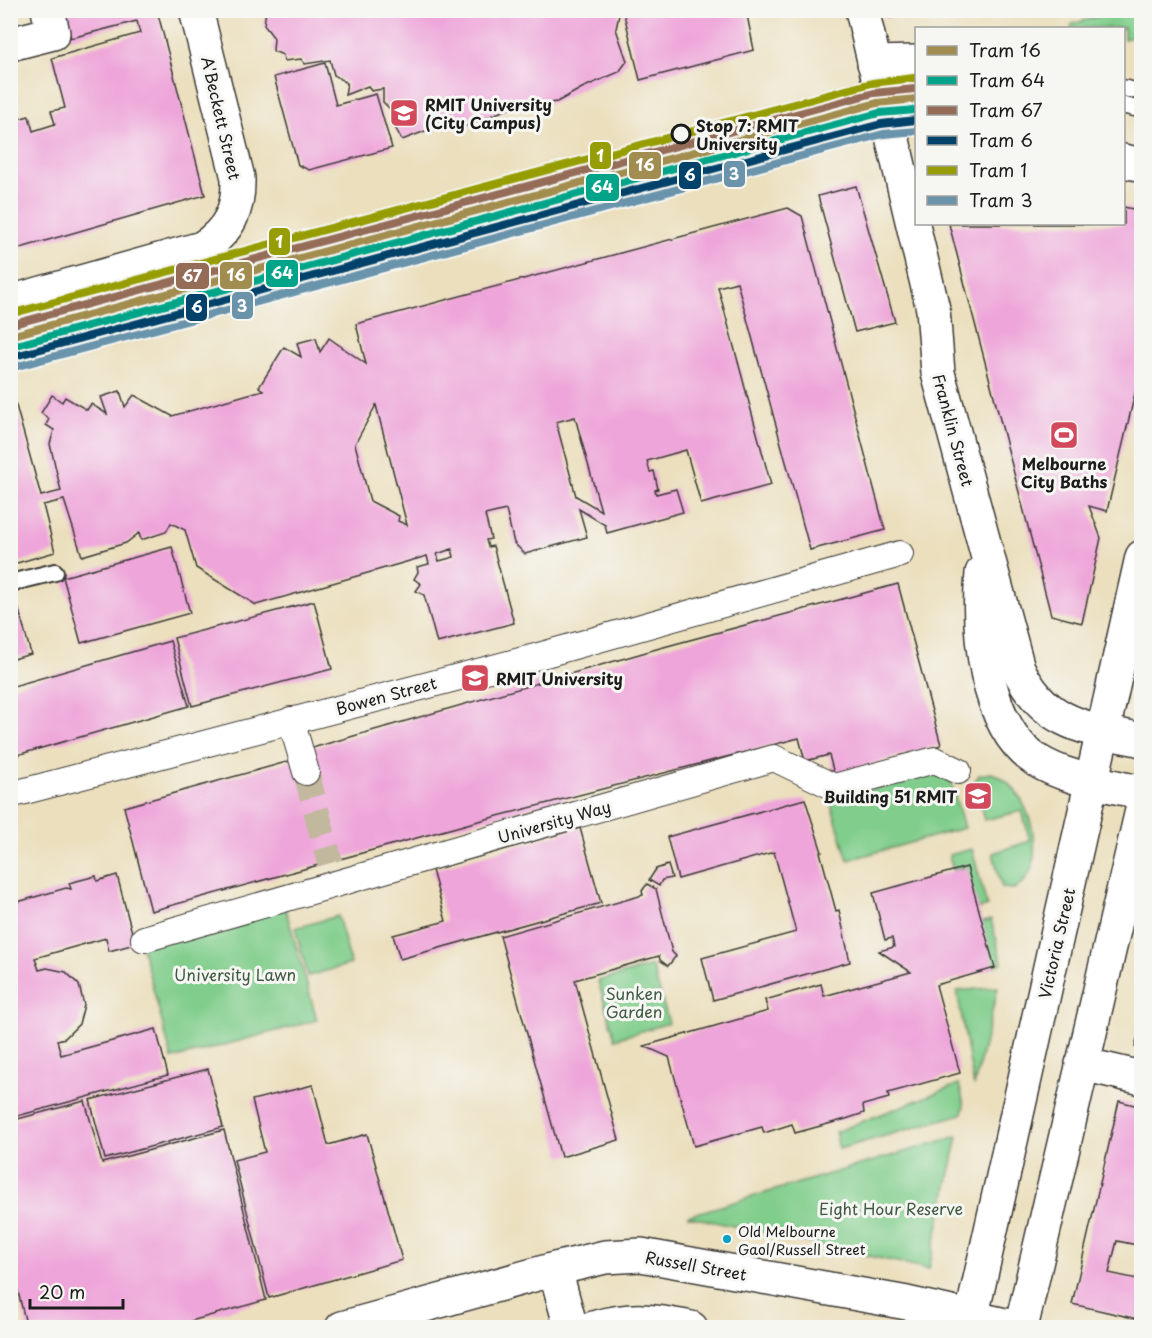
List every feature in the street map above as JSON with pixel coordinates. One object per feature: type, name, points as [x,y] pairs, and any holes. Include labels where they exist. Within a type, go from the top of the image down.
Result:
[{"type":"main road","points":[[10,44],[53,33],[48,10]]},
{"type":"main road","name":"A'Beckett Street","points":[[10,302],[202,248],[219,238],[234,212],[238,187],[218,92],[196,10]]},
{"type":"main road","name":"Franklin Street","points":[[862,10],[874,63],[903,128],[915,200]]},
{"type":"main road","points":[[874,63],[915,62]]},
{"type":"main road","points":[[1125,97],[1142,101]]},
{"type":"main road","points":[[1125,161],[1142,165]]},
{"type":"main road","name":"Franklin Street","points":[[919,225],[933,309],[938,373],[1018,668],[1035,698],[1059,718],[1103,732],[1142,740]]},
{"type":"main road","name":"Franklin Street","points":[[981,533],[982,647],[1002,716],[1015,738],[1036,760],[1059,771],[1142,793]]},
{"type":"main road","name":"Victoria Street","points":[[970,1322],[1142,557]]},
{"type":"main road","points":[[1020,1328],[1142,810]]},
{"type":"main road","points":[[1082,1064],[1142,1078]]},
{"type":"main road","name":"Russell Street","points":[[342,1328],[555,1269],[605,1257],[640,1255],[970,1322],[1020,1328]]},
{"type":"main road","points":[[555,1269],[571,1328]]},
{"type":"main road","points":[[593,1328],[622,1319],[649,1319],[692,1328]]},
{"type":"street","name":"Bowen Street","points":[[10,795],[535,657],[900,554]]},
{"type":"street","points":[[291,720],[306,772]]},
{"type":"street","name":"University Way","points":[[144,939],[333,873],[774,758],[834,787],[935,760],[958,771]]},
{"type":"lane","points":[[10,583],[55,572]]},
{"type":"green space","points":[[1120,10],[1141,11],[1141,35],[1125,39],[1125,27],[1071,27],[1072,24]]},
{"type":"green space","points":[[947,769],[964,828],[848,860],[830,801]]},
{"type":"green space","points":[[991,773],[1005,780],[1017,793],[1026,809],[1032,828],[1034,847],[1032,865],[1025,880],[1013,889],[1003,888],[1001,885],[993,853],[1030,841],[1022,811],[984,820],[975,781],[979,775]]},
{"type":"green space","points":[[972,849],[987,906],[975,910],[964,867],[953,870],[949,855]]},
{"type":"green space","name":"University Lawn","points":[[281,893],[317,1020],[172,1059],[138,933]]},
{"type":"green space","points":[[338,916],[351,964],[308,976],[295,928]]},
{"type":"green space","points":[[991,920],[1002,963],[991,967],[979,923]]},
{"type":"green space","name":"Sunken Garden","points":[[652,966],[669,1023],[615,1039],[598,981]]},
{"type":"green space","points":[[998,987],[974,1086],[957,991]]},
{"type":"green space","points":[[959,1084],[964,1105],[962,1114],[839,1149],[835,1132]]},
{"type":"green space","name":"Eight Hour Reserve","points":[[958,1136],[929,1269],[687,1216]]},
{"type":"building","points":[[64,10],[157,10],[205,195],[10,251],[10,121],[29,116],[33,131],[55,124],[51,111],[65,108],[52,58],[140,33],[137,21],[71,38]]},
{"type":"building","name":"RMIT University (City Campus)","points":[[266,10],[620,10],[616,29],[627,61],[619,72],[557,102],[510,108],[466,126],[428,130],[402,140],[396,129],[393,112],[383,102],[383,89],[371,91],[368,86],[345,95],[347,83],[334,75],[330,60],[305,64],[301,59],[284,61],[283,55],[273,51],[274,38],[264,25]]},
{"type":"building","points":[[623,10],[746,10],[754,50],[640,80]]},
{"type":"building","points":[[888,10],[914,10],[914,11],[890,18]]},
{"type":"building","points":[[325,63],[336,105],[376,94],[392,148],[309,170],[298,165],[274,77]]},
{"type":"building","points":[[856,186],[895,322],[855,332],[818,196]]},
{"type":"building","name":"Melbourne City Baths","points":[[1125,207],[1142,211],[1142,364],[1107,511],[1089,506],[1101,538],[1082,623],[1051,615],[949,225],[1125,225]]},
{"type":"building","points":[[788,208],[802,216],[885,530],[810,550],[737,282],[718,287],[771,485],[701,504],[686,450],[647,461],[650,472],[654,471],[658,489],[655,490],[656,494],[676,489],[683,512],[607,533],[605,525],[579,509],[587,537],[525,554],[514,543],[506,510],[485,515],[491,539],[486,540],[488,547],[493,546],[514,623],[437,643],[424,595],[416,591],[421,584],[414,579],[418,572],[417,567],[429,564],[427,556],[256,605],[196,568],[185,530],[171,523],[166,532],[141,540],[139,533],[126,543],[82,556],[64,500],[43,505],[55,552],[10,565],[10,404],[15,402],[41,496],[61,491],[50,444],[54,430],[46,425],[49,419],[41,413],[52,395],[62,402],[65,397],[87,410],[91,404],[107,414],[101,397],[120,391],[125,407],[134,395],[172,416],[263,390],[259,387],[284,347],[301,357],[297,343],[316,338],[320,352],[329,338],[366,364],[356,324]],"holes":[[[376,405],[407,525],[398,521],[399,516],[370,501],[355,444]],[[575,417],[601,511],[576,496],[556,422]],[[452,549],[454,557],[439,561],[437,554]]]},
{"type":"building","points":[[172,547],[190,613],[81,643],[63,577]]},
{"type":"building","points":[[898,584],[941,745],[834,774],[829,755],[805,761],[799,738],[471,823],[151,911],[124,807],[290,761],[318,769],[312,748],[660,648]]},
{"type":"building","points":[[14,592],[31,654],[10,660],[10,593]]},
{"type":"building","points":[[314,601],[332,669],[192,706],[174,638]]},
{"type":"building","points":[[170,641],[189,706],[10,757],[10,687]]},
{"type":"building","points":[[805,799],[822,852],[820,852],[836,911],[839,910],[850,962],[713,1000],[702,958],[796,932],[774,852],[678,879],[667,837]]},
{"type":"building","points":[[580,828],[601,903],[400,959],[393,935],[446,921],[432,870]]},
{"type":"building","points":[[668,865],[672,878],[662,880],[659,886],[649,880],[656,869]]},
{"type":"building","points":[[967,867],[995,968],[936,985],[960,1073],[888,1093],[889,1098],[863,1105],[864,1113],[795,1133],[792,1124],[764,1133],[762,1127],[694,1146],[669,1057],[644,1046],[768,1011],[765,1000],[821,984],[824,996],[911,972],[879,951],[894,947],[892,938],[885,940],[873,893]]},
{"type":"building","points":[[117,875],[135,944],[109,951],[106,938],[35,958],[39,970],[47,968],[66,972],[79,985],[84,1005],[79,1024],[65,1038],[57,1040],[61,1055],[156,1029],[168,1075],[10,1118],[10,893],[14,903],[66,888],[71,889],[69,883],[96,876],[97,881]]},
{"type":"building","points":[[647,884],[656,889],[672,952],[676,956],[668,966],[660,960],[659,956],[575,980],[619,1140],[561,1157],[500,936],[643,895],[642,891]]},
{"type":"building","points":[[1142,1022],[1142,1049],[1135,1047]]},
{"type":"building","points":[[208,1069],[223,1127],[105,1159],[90,1100]]},
{"type":"building","points":[[313,1085],[328,1145],[367,1134],[402,1260],[269,1298],[234,1160],[265,1152],[252,1100]]},
{"type":"building","points":[[85,1101],[102,1163],[224,1130],[266,1300],[166,1328],[27,1328],[10,1259],[10,1121]]},
{"type":"building","points":[[1119,1101],[1142,1107],[1142,1246],[1117,1241],[1109,1273],[1137,1279],[1142,1266],[1142,1320],[1072,1304]]},
{"type":"tunnel","points":[[306,772],[330,863]]},
{"type":"tram line","points":[[775,112],[915,76]]},
{"type":"tram line","name":"1","points":[[10,314],[872,83],[914,78]]},
{"type":"tram line","name":"67","points":[[10,325],[874,93],[915,89]]},
{"type":"tram line","points":[[1125,97],[1142,101]]},
{"type":"tram line","name":"16","points":[[10,336],[877,103],[915,99]]},
{"type":"tram line","name":"64","points":[[13,346],[879,113],[915,110]]},
{"type":"tram line","name":"6","points":[[15,356],[881,124],[915,120]]},
{"type":"tram line","name":"3","points":[[18,366],[883,134],[915,131]]},
{"type":"place","name":"RMIT University (City Campus)","points":[[404,113]]},
{"type":"place","name":"Stop 7: RMIT University","points":[[681,134]]},
{"type":"place","name":"Melbourne City Baths","points":[[1064,435]]},
{"type":"place","name":"RMIT University","points":[[475,678]]},
{"type":"place","name":"Building 51 RMIT","points":[[978,796]]},
{"type":"place","name":"Old Melbourne Gaol/Russell Street","points":[[727,1239]]}]
